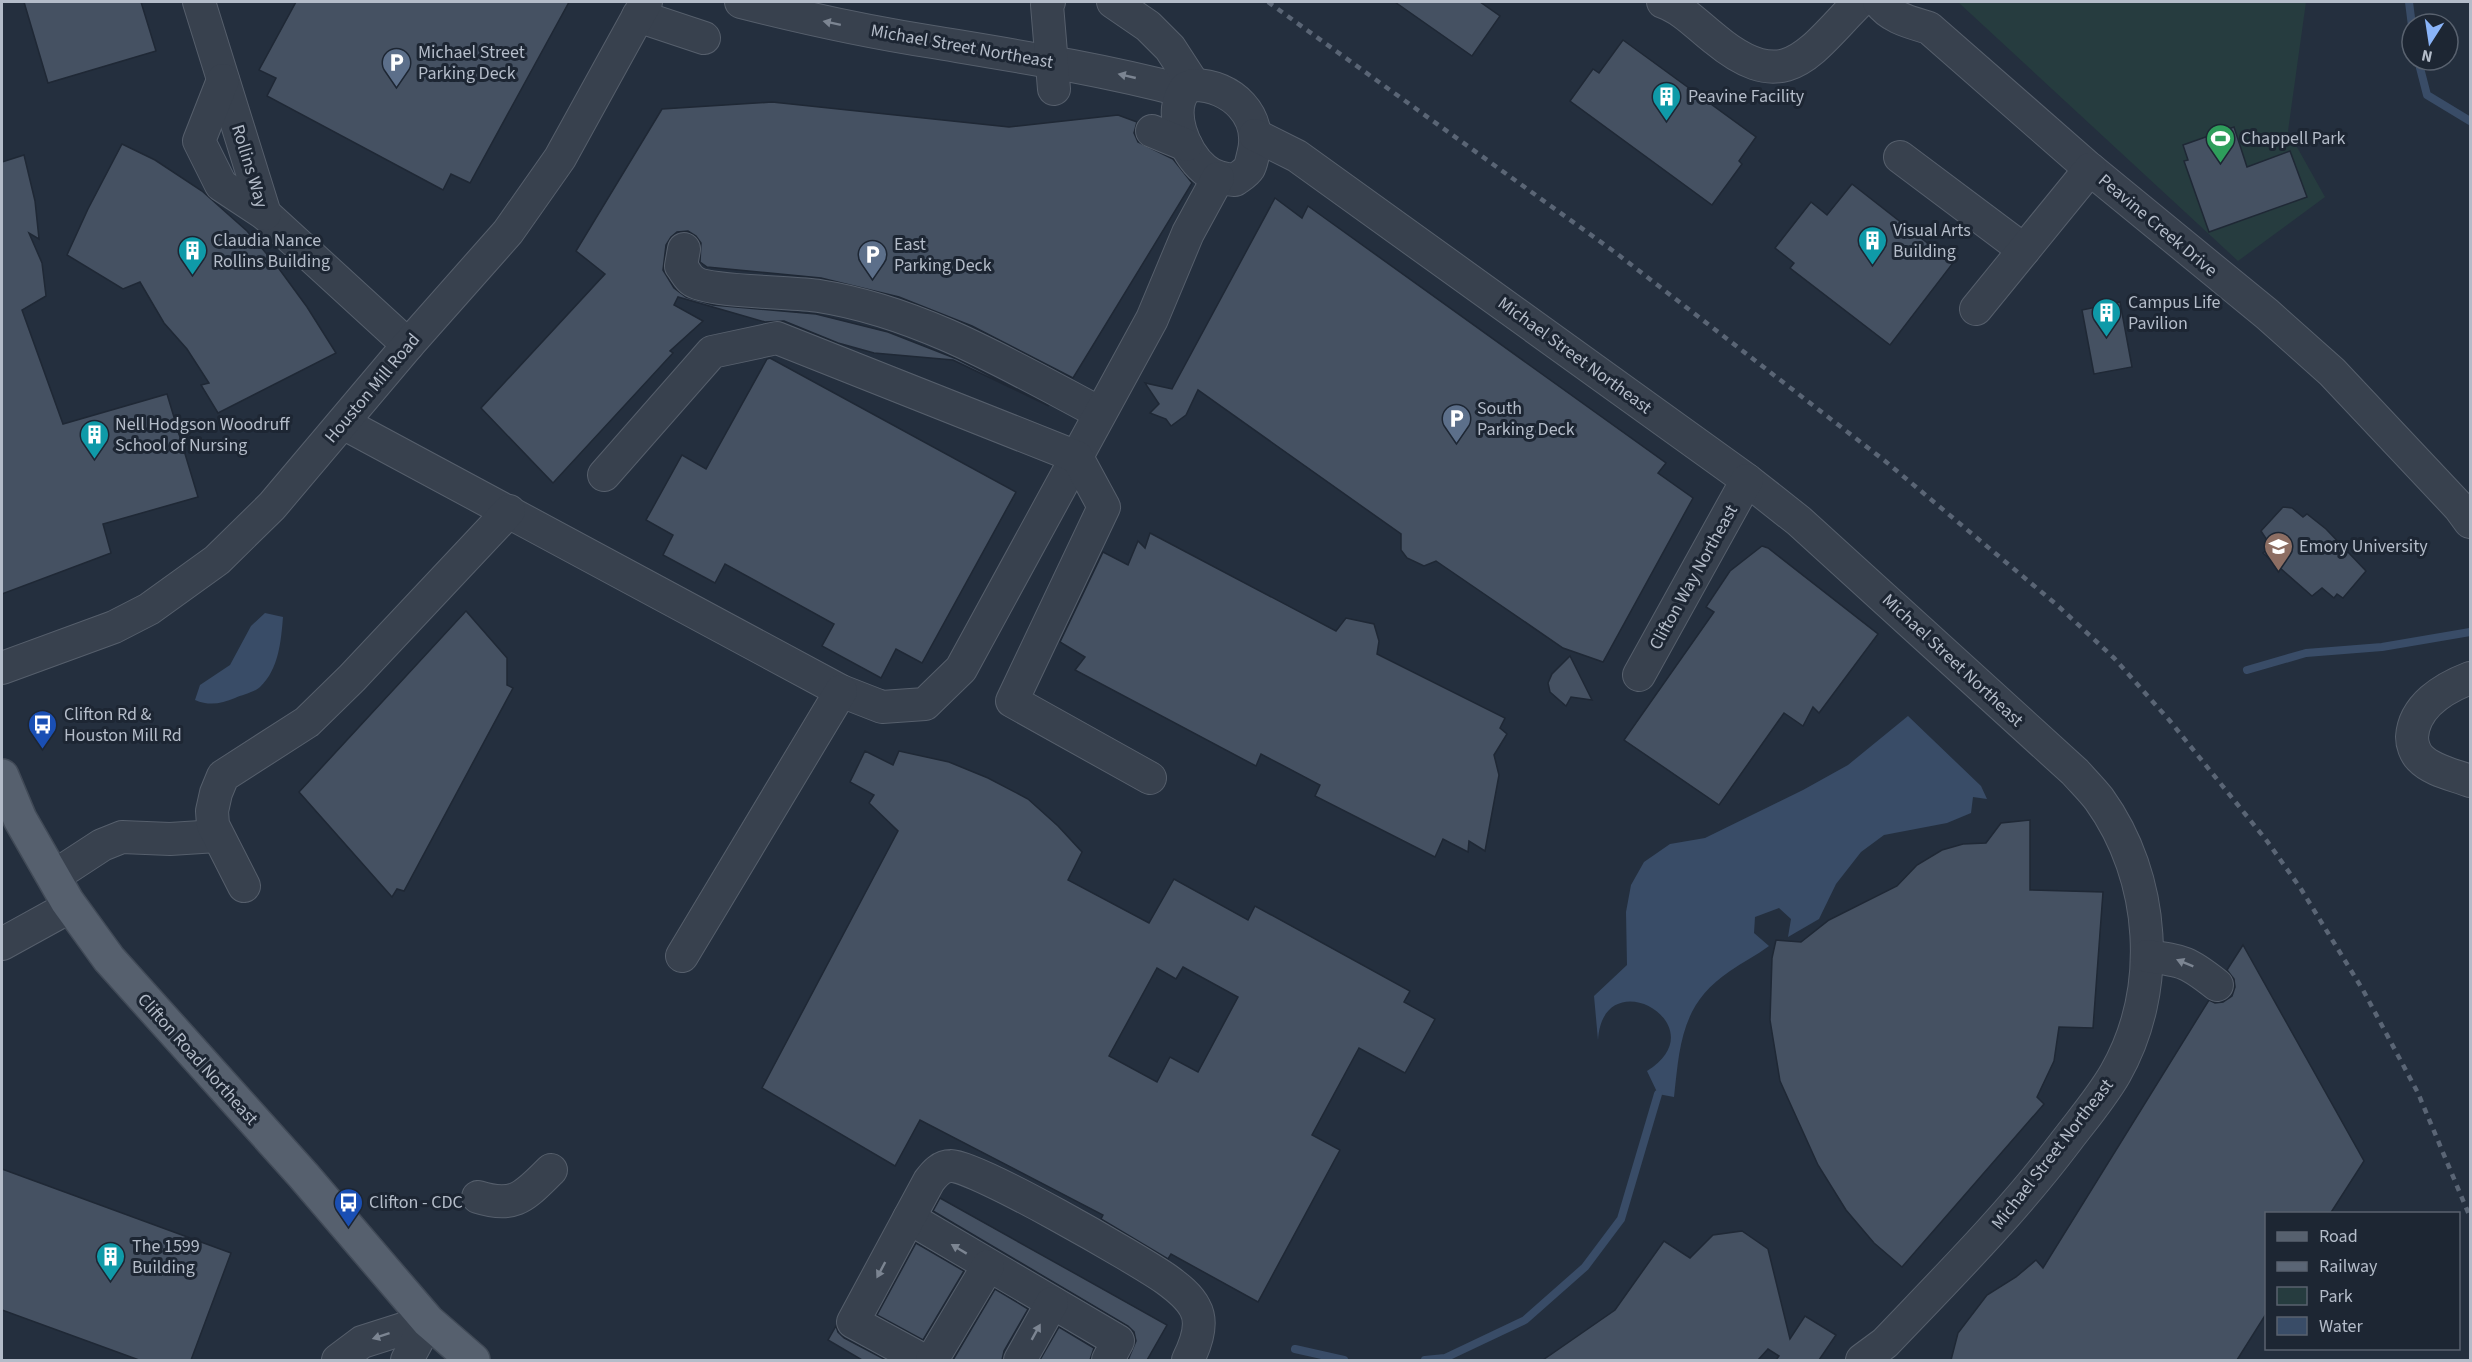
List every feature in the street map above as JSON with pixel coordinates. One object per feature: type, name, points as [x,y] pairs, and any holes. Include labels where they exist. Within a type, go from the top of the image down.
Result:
[{"type":"main road","name":"Clifton Road Northeast","points":[[2,776],[11,824],[53,877],[92,937],[135,990],[303,1174],[428,1321],[473,1360]]},
{"type":"main road","name":"Clifton Road Northeast","points":[[428,1321],[444,1360]]},
{"type":"street","name":"Rollins Way","points":[[199,2],[265,214],[408,345]]},
{"type":"street","points":[[1049,2],[1047,5],[1053,75]]},
{"type":"street","points":[[1113,2],[1148,26],[1170,48],[1189,88],[1177,117],[1186,145],[1204,169],[1218,178],[1235,180],[1249,169],[1255,148],[1255,135],[1250,118],[1237,100],[1226,91],[1209,85],[1189,88]]},
{"type":"street","points":[[1663,2],[1674,6],[1730,52],[1763,66],[1778,67],[1801,59],[1859,2]]},
{"type":"street","name":"Peavine Creek Drive","points":[[1879,2],[1900,19],[1929,28],[2090,169],[2267,314],[2332,372],[2459,507],[2470,522]]},
{"type":"street","name":"Michael Street Northeast","points":[[736,8],[888,44],[1053,75],[1133,78],[1189,88]]},
{"type":"street","points":[[642,9],[704,38]]},
{"type":"street","name":"Houston Mill Road","points":[[2,668],[114,627],[149,609],[217,560],[265,514],[408,345],[508,232],[560,158],[642,9]]},
{"type":"street","points":[[223,80],[198,141],[221,185],[265,214]]},
{"type":"street","points":[[1152,131],[1186,145]]},
{"type":"street","name":"Michael Street Northeast","points":[[1255,135],[1297,156],[1747,480],[1799,521],[2075,772],[2098,798],[2125,845],[2136,874],[2144,912],[2147,956],[2142,1003],[2126,1051],[2102,1094],[2050,1163],[1881,1355]]},
{"type":"street","points":[[1900,157],[2024,250]]},
{"type":"street","points":[[1976,309],[2090,169]]},
{"type":"street","points":[[343,423],[841,691],[882,707],[925,704],[961,669],[1152,319],[1176,232],[1218,178]]},
{"type":"street","points":[[684,249],[681,266],[693,281],[725,288],[820,296],[868,307],[933,328],[1100,413]]},
{"type":"street","points":[[604,475],[712,352],[777,338],[1077,456],[1104,507],[1012,701],[1150,778]]},
{"type":"street","name":"Clifton Way Northeast","points":[[1639,675],[1747,480]]},
{"type":"street","points":[[244,886],[217,836],[213,811],[216,793],[223,776],[306,722],[352,678],[509,511]]},
{"type":"street","points":[[2470,678],[2440,693],[2424,707],[2413,725],[2412,743],[2418,757],[2429,765],[2470,781]]},
{"type":"street","points":[[682,956],[841,691]]},
{"type":"street","points":[[53,877],[102,845],[122,837],[152,839],[217,836]]},
{"type":"street","points":[[2,944],[70,906]]},
{"type":"street","points":[[2147,956],[2191,964],[2217,985]]},
{"type":"street","points":[[923,1360],[853,1322],[936,1171],[950,1165],[967,1168],[987,1178],[1138,1262],[1184,1293],[1196,1308],[1200,1322],[1188,1360]]},
{"type":"street","points":[[478,1197],[507,1202],[522,1198],[551,1170]]},
{"type":"street","points":[[909,1218],[1118,1341],[1108,1360]]},
{"type":"street","points":[[932,1360],[988,1266]]},
{"type":"street","points":[[1020,1360],[1052,1303]]},
{"type":"street","points":[[338,1360],[362,1342],[428,1321]]},
{"type":"street","points":[[407,1360],[428,1321]]},
{"type":"green space","name":"Chappell Park","points":[[1958,2],[2306,2],[2288,131],[2325,197],[2238,261]]},
{"type":"water","points":[[265,613],[283,617],[278,654],[266,680],[255,690],[225,702],[210,704],[195,700],[200,685],[230,665],[251,626]]},
{"type":"water","points":[[1908,716],[1981,786],[1987,799],[1973,797],[1971,813],[1947,823],[1884,835],[1861,852],[1836,884],[1819,919],[1788,937],[1791,919],[1779,908],[1755,917],[1754,933],[1769,946],[1730,971],[1701,997],[1692,1011],[1681,1043],[1674,1097],[1658,1094],[1647,1071],[1666,1053],[1671,1036],[1665,1020],[1652,1008],[1635,1002],[1618,1004],[1605,1016],[1598,1040],[1594,996],[1627,965],[1626,912],[1631,885],[1644,862],[1670,844],[1705,838],[1803,790],[1848,765]]},
{"type":"building","points":[[24,2],[141,2],[156,51],[48,83]]},
{"type":"building","name":"Michael Street Parking Deck","points":[[296,2],[569,2],[470,183],[451,174],[443,190],[267,96],[276,78],[259,70]]},
{"type":"building","points":[[1395,2],[1480,2],[1500,16],[1472,56]]},
{"type":"building","name":"Peavine Facility","points":[[1623,40],[1756,137],[1739,161],[1742,164],[1712,205],[1570,101],[1593,69],[1599,73]]},
{"type":"building","name":"East Parking Deck","points":[[772,102],[1009,127],[1118,115],[1137,122],[1134,133],[1138,142],[1173,159],[1192,183],[1073,378],[972,326],[899,297],[821,278],[707,267],[700,262],[701,243],[696,236],[688,231],[677,232],[666,245],[663,270],[674,288],[686,297],[713,305],[816,314],[888,332],[957,359],[1049,406],[953,360],[874,353],[838,343],[784,321],[765,322],[678,297],[674,305],[703,321],[670,351],[673,353],[553,483],[481,408],[605,274],[576,251],[662,109]]},
{"type":"building","points":[[2234,127],[2247,167],[2290,151],[2307,197],[2209,232],[2184,161],[2188,160],[2183,145]]},
{"type":"building","name":"Claudia Nance Rollins Building","points":[[122,144],[155,160],[202,191],[247,231],[277,266],[307,307],[336,353],[218,413],[201,385],[209,383],[187,349],[164,323],[140,282],[123,289],[67,255]]},
{"type":"building","name":"Nell Hodgson Woodruff School of Nursing","points":[[24,155],[35,201],[39,239],[29,233],[42,263],[46,296],[22,310],[63,424],[167,394],[198,497],[103,524],[111,553],[2,594],[2,162]]},
{"type":"building","name":"Visual Arts Building","points":[[1852,184],[1953,263],[1890,345],[1790,268],[1794,263],[1775,248],[1811,202],[1827,215]]},
{"type":"building","name":"South Parking Deck","points":[[1275,198],[1302,218],[1308,206],[1666,463],[1658,473],[1693,498],[1603,662],[1563,648],[1436,561],[1424,566],[1407,558],[1401,550],[1401,534],[1198,390],[1186,415],[1171,426],[1166,419],[1150,413],[1159,404],[1145,383],[1172,389]]},
{"type":"building","name":"Campus Life Pavilion","points":[[2120,302],[2132,367],[2094,374],[2082,310]]},
{"type":"building","points":[[770,358],[1016,492],[922,663],[896,649],[881,678],[822,646],[834,624],[725,564],[715,583],[663,555],[673,535],[646,520],[682,455],[706,469],[767,359]]},
{"type":"building","points":[[2283,507],[2292,508],[2303,517],[2307,514],[2326,529],[2366,571],[2343,598],[2337,594],[2334,598],[2322,588],[2312,596],[2263,553],[2271,546],[2261,531]]},
{"type":"building","points":[[1150,533],[1336,631],[1346,618],[1374,624],[1379,641],[1377,654],[1505,718],[1500,728],[1507,734],[1494,755],[1499,775],[1485,851],[1469,841],[1468,852],[1443,839],[1435,857],[1315,796],[1320,785],[1261,754],[1256,766],[1075,670],[1085,657],[1060,642],[1103,552],[1128,565],[1138,541],[1145,548]]},
{"type":"building","points":[[1762,546],[1768,548],[1878,634],[1819,713],[1813,707],[1803,726],[1784,713],[1719,805],[1624,740],[1714,612],[1706,607],[1730,571]]},
{"type":"building","points":[[466,611],[507,658],[507,685],[513,688],[404,891],[397,889],[392,897],[299,792]]},
{"type":"building","points":[[1570,656],[1592,700],[1571,697],[1566,706],[1550,692],[1548,683],[1552,674]]},
{"type":"building","points":[[865,751],[893,765],[899,751],[949,762],[988,778],[1028,799],[1082,852],[1068,880],[1149,923],[1174,879],[1248,920],[1255,906],[1410,991],[1404,1002],[1435,1019],[1405,1073],[1359,1048],[1312,1135],[1340,1150],[1258,1302],[1171,1254],[1168,1259],[1101,1219],[1103,1215],[920,1120],[895,1166],[762,1088],[898,831],[869,803],[874,795],[850,782]],"holes":[[[1183,967],[1238,997],[1198,1072],[1170,1057],[1157,1082],[1109,1056],[1157,968],[1176,979]]]},
{"type":"building","points":[[2030,820],[2030,890],[2103,892],[2093,1028],[2059,1027],[2054,1061],[2037,1097],[2044,1104],[1902,1267],[1874,1243],[1846,1210],[1818,1165],[1780,1081],[1770,1020],[1772,958],[1776,940],[1801,942],[1829,920],[1897,886],[1917,865],[1942,850],[1963,844],[1986,843],[2001,823]]},
{"type":"building","points":[[2243,945],[2364,1161],[2331,1212],[2265,1212],[2265,1316],[2237,1360],[1951,1360],[1958,1333],[1987,1295],[2016,1277],[2036,1260],[2043,1268],[2209,1000],[2215,1003],[2223,1002],[2232,996],[2235,987],[2234,979],[2227,970]]},
{"type":"building","name":"The 1599 Building","points":[[2,1169],[231,1253],[191,1360],[139,1360],[2,1310]]},
{"type":"building","points":[[940,1198],[1167,1325],[1147,1360],[1128,1360],[1136,1341],[1134,1332],[1128,1326],[933,1211]]},
{"type":"building","points":[[1742,1231],[1768,1249],[1790,1339],[1805,1316],[1836,1335],[1819,1360],[1776,1360],[1779,1356],[1768,1349],[1758,1360],[1543,1360],[1615,1310],[1664,1241],[1690,1258],[1713,1235]]},
{"type":"building","points":[[916,1243],[964,1271],[923,1340],[877,1315]]},
{"type":"building","points":[[995,1289],[1028,1309],[1004,1351],[1002,1360],[953,1360]]},
{"type":"building","points":[[836,1326],[844,1338],[886,1360],[862,1360],[828,1340]]},
{"type":"building","points":[[1059,1327],[1094,1348],[1090,1360],[1040,1360]]},
{"type":"waterway","points":[[2409,2],[2410,12]]},
{"type":"waterway","points":[[2421,72],[2427,95],[2470,121]]},
{"type":"waterway","points":[[2247,670],[2306,653],[2382,647],[2470,632]]},
{"type":"waterway","points":[[1425,1360],[1445,1358],[1525,1320],[1585,1267],[1621,1219],[1658,1094]]},
{"type":"waterway","points":[[1295,1349],[1344,1360]]},
{"type":"railway","points":[[1268,2],[1616,253],[1885,461],[2057,605],[2114,658],[2170,721],[2267,841],[2301,889],[2363,990],[2418,1093],[2470,1217]]},
{"type":"place","name":"Michael Street Parking Deck","points":[[397,88]]},
{"type":"place","name":"Peavine Facility","points":[[1667,122]]},
{"type":"place","name":"Chappell Park","points":[[2220,164]]},
{"type":"place","name":"Visual Arts Building","points":[[1872,266]]},
{"type":"place","name":"Claudia Nance Rollins Building","points":[[192,276]]},
{"type":"place","name":"East Parking Deck","points":[[873,280]]},
{"type":"place","name":"Campus Life Pavilion","points":[[2107,338]]},
{"type":"place","name":"South Parking Deck","points":[[1456,444]]},
{"type":"place","name":"Nell Hodgson Woodruff School of Nursing","points":[[94,460]]},
{"type":"place","name":"Emory University","points":[[2278,572]]},
{"type":"place","name":"Clifton Rd & Houston Mill Rd","points":[[43,750]]},
{"type":"place","name":"Clifton - CDC","points":[[348,1228]]},
{"type":"place","name":"The 1599 Building","points":[[111,1282]]}]
